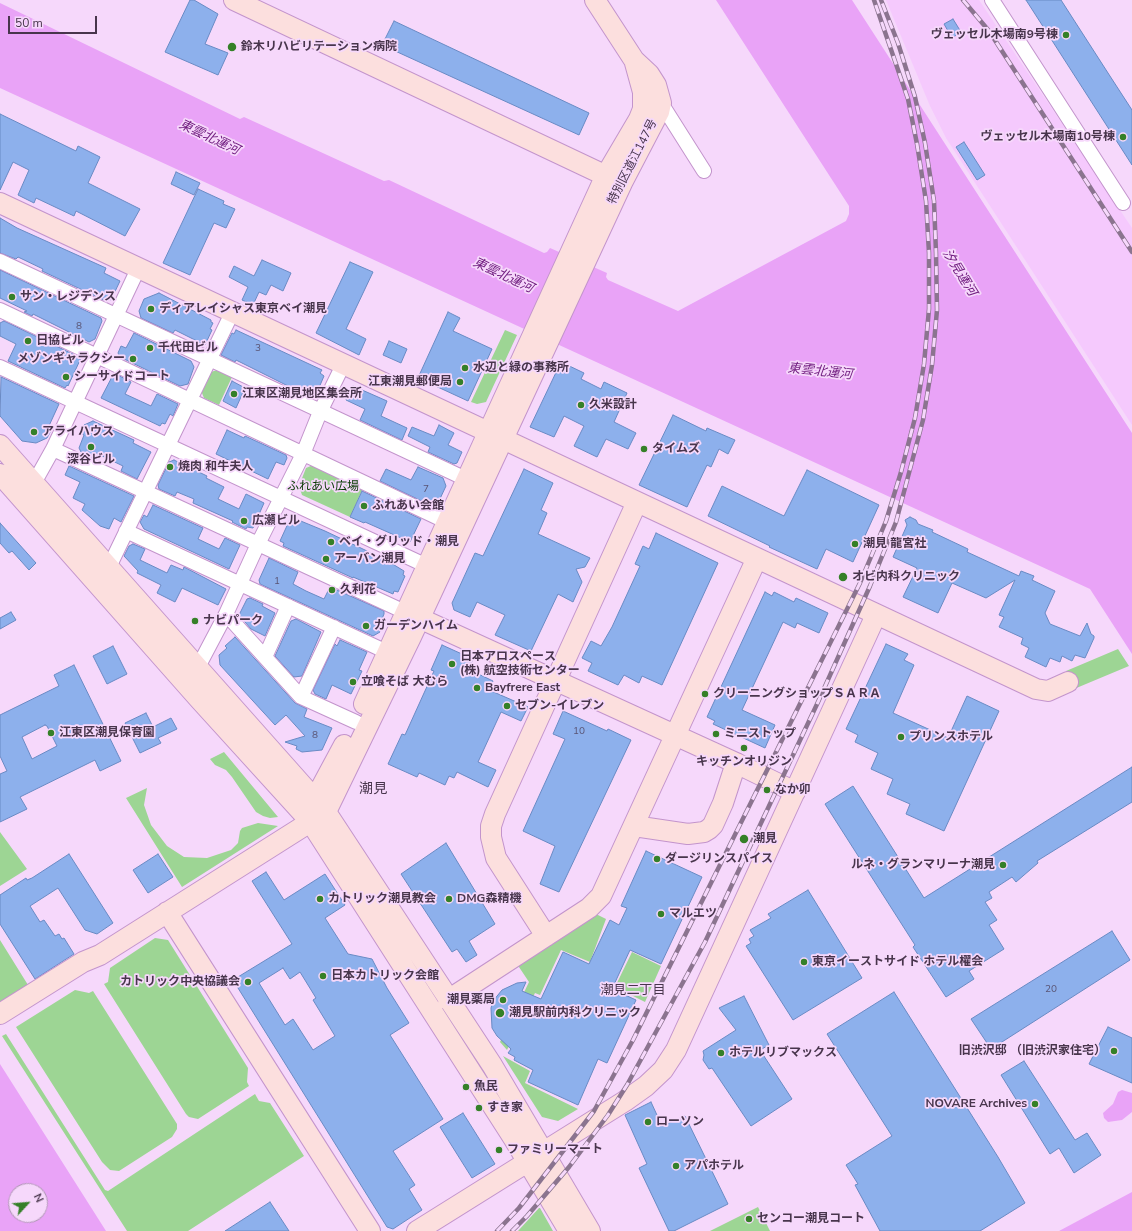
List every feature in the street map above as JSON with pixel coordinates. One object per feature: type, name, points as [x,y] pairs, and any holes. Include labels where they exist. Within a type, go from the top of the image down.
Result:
[{"type":"street","points":[[234,0],[260,5],[614,179]]},
{"type":"street","name":"特別区道江147号","points":[[595,0],[634,60],[649,74],[656,85],[661,103],[653,126],[614,179]]},
{"type":"street","points":[[992,0],[1123,203]]},
{"type":"street","name":"特別区道江147号","points":[[496,435],[614,179],[643,109],[643,92],[634,60]]},
{"type":"street","points":[[661,103],[704,171]]},
{"type":"street","points":[[0,203],[138,270],[496,435],[1036,689],[1048,690],[1068,682]]},
{"type":"street","points":[[0,261],[466,479]]},
{"type":"street","points":[[20,496],[34,483],[53,449],[138,270]]},
{"type":"street","points":[[0,310],[447,522]]},
{"type":"street","points":[[109,567],[232,313]]},
{"type":"street","points":[[198,667],[226,614],[280,498],[303,454],[320,412],[343,365]]},
{"type":"street","points":[[0,367],[427,566]]},
{"type":"street","points":[[317,811],[387,652],[413,615],[427,566],[466,479],[496,435]]},
{"type":"street","points":[[0,1022],[87,967],[100,955],[167,912],[317,811],[413,615],[496,435]]},
{"type":"street","points":[[0,445],[198,667],[317,811],[492,1065],[536,1157],[569,1231]]},
{"type":"street","points":[[53,449],[736,763],[795,792]]},
{"type":"street","points":[[0,474],[200,700],[317,811],[536,1157],[590,1231]]},
{"type":"street","points":[[546,936],[496,858],[491,837],[495,814],[638,502]]},
{"type":"street","points":[[126,531],[387,652]]},
{"type":"street","points":[[448,1000],[596,902],[604,890],[634,826],[757,558]]},
{"type":"street","points":[[265,657],[288,606]]},
{"type":"street","points":[[226,614],[301,697],[356,722]]},
{"type":"street","points":[[417,1231],[625,1101],[646,1086],[663,1070],[676,1050],[876,615]]},
{"type":"street","points":[[301,697],[334,628]]},
{"type":"street","points":[[634,826],[688,834],[697,834],[709,829],[713,825],[723,803],[736,763]]},
{"type":"street","points":[[167,912],[370,1231]]},
{"type":"street","points":[[0,1014],[83,962],[100,955]]},
{"type":"shaded area","points":[[886,0],[979,0],[1132,228],[1132,425],[946,138],[930,106]]},
{"type":"green space","points":[[505,330],[517,335],[486,402],[477,404],[471,402]]},
{"type":"green space","points":[[217,370],[232,377],[219,405],[204,398],[200,388],[208,373]]},
{"type":"green space","name":"ふれあい広場","points":[[313,465],[363,488],[350,517],[302,495],[299,486],[306,468]]},
{"type":"green space","points":[[1118,649],[1129,666],[1074,689],[1066,671]]},
{"type":"green space","points":[[224,752],[278,817],[270,818],[256,812],[226,770],[215,765],[210,759]]},
{"type":"green space","points":[[147,788],[144,805],[151,825],[167,846],[184,857],[207,858],[231,850],[238,843],[242,828],[258,823],[278,826],[182,887],[126,798]]},
{"type":"green space","points":[[0,832],[27,869],[0,886]]},
{"type":"green space","points":[[590,911],[606,919],[590,962],[561,950],[540,995],[535,993],[507,1050],[500,1042],[529,982],[515,961]]},
{"type":"green space","points":[[155,938],[168,940],[248,1068],[247,1082],[249,1086],[198,1119],[189,1117],[186,1114],[104,984],[108,982],[110,968]]},
{"type":"green space","points":[[0,940],[28,985],[0,1002]]},
{"type":"green space","points":[[632,952],[661,966],[645,1002],[615,987]]},
{"type":"green space","points":[[75,990],[89,993],[93,991],[177,1124],[177,1129],[172,1137],[119,1171],[110,1170],[102,1162],[16,1027]]},
{"type":"green space","points":[[6,1034],[105,1190],[108,1191],[255,1094],[259,1101],[270,1103],[304,1156],[188,1231],[127,1231],[2,1036]]},
{"type":"green space","points":[[503,1056],[530,1071],[525,1083],[578,1109],[558,1121],[542,1117]]},
{"type":"green space","name":"センコー潮見コート","points":[[758,1207],[770,1231],[710,1231]]},
{"type":"green space","points":[[539,1208],[553,1231],[518,1231]]},
{"type":"water","points":[[716,0],[852,0],[1132,433],[1132,654],[1090,589],[0,88],[0,3],[240,119],[244,117],[384,181],[389,180],[544,253],[550,248],[607,273],[606,277],[608,280],[678,311],[846,221],[849,214],[849,206]]},
{"type":"water","points":[[0,1064],[106,1231],[0,1231]]},
{"type":"water","points":[[1122,1090],[1132,1093],[1132,1112],[1122,1120],[1108,1122],[1104,1118],[1103,1113],[1113,1104],[1118,1092]]},
{"type":"water","points":[[1132,1192],[1132,1231],[1059,1231]]},
{"type":"building","points":[[190,0],[194,0],[218,14],[205,44],[228,53],[218,75],[165,52]]},
{"type":"building","points":[[1026,0],[1061,0],[1132,110],[1132,165]]},
{"type":"building","points":[[953,19],[961,32],[952,38],[944,24]]},
{"type":"building","points":[[394,21],[589,113],[579,135],[382,45]]},
{"type":"building","points":[[0,114],[76,151],[78,146],[100,157],[88,183],[140,209],[125,236],[76,211],[74,216],[36,198],[34,203],[18,195],[29,170],[13,162],[0,190]]},
{"type":"building","points":[[964,142],[985,175],[977,180],[956,147]]},
{"type":"building","points":[[176,172],[200,183],[194,195],[171,184]]},
{"type":"building","points":[[198,189],[224,201],[223,204],[235,209],[226,228],[214,223],[190,275],[163,263]]},
{"type":"building","points":[[0,218],[17,228],[106,268],[104,273],[120,281],[111,300],[108,298],[106,301],[42,271],[43,269],[18,257],[16,259],[0,253]]},
{"type":"building","points":[[262,260],[291,273],[283,291],[271,285],[266,295],[259,292],[253,305],[242,300],[248,287],[229,277],[234,266],[254,276]]},
{"type":"building","points":[[350,262],[373,272],[346,329],[366,339],[359,355],[316,333]]},
{"type":"building","points":[[0,270],[101,318],[102,321],[95,339],[89,342],[33,314],[32,316],[24,312],[27,311],[0,298]]},
{"type":"building","points":[[159,293],[211,320],[213,323],[210,329],[212,330],[205,345],[175,330],[173,333],[141,318],[139,311],[144,299]]},
{"type":"building","points":[[448,312],[460,318],[453,331],[492,349],[468,401],[429,383],[428,385],[417,380]]},
{"type":"building","points":[[4,321],[81,358],[68,386],[67,385],[65,388],[8,361],[16,344],[0,336],[0,323]]},
{"type":"building","points":[[236,330],[322,370],[320,373],[324,376],[315,397],[312,398],[236,360],[235,362],[221,355],[232,333],[234,334]]},
{"type":"building","points":[[134,333],[191,361],[194,367],[188,384],[180,386],[120,357],[118,353],[121,346],[126,348]]},
{"type":"building","points":[[389,341],[407,349],[401,363],[383,355]]},
{"type":"building","name":"久米設計","points":[[561,362],[584,373],[581,379],[601,389],[604,382],[627,393],[614,422],[636,433],[628,449],[606,439],[597,457],[574,446],[584,426],[564,416],[554,437],[530,427]]},
{"type":"building","points":[[114,373],[131,382],[125,394],[151,406],[157,394],[178,404],[173,416],[170,414],[165,424],[162,423],[160,426],[101,398]]},
{"type":"building","points":[[1,377],[59,404],[48,428],[52,429],[47,438],[36,443],[22,441],[0,416]]},
{"type":"building","name":"江東区潮見地区集会所","points":[[232,381],[245,388],[236,408],[223,401]]},
{"type":"building","points":[[353,386],[387,401],[381,416],[407,428],[402,440],[360,420],[365,409],[346,400]]},
{"type":"building","points":[[673,415],[706,431],[707,428],[735,440],[728,454],[719,449],[711,467],[707,465],[687,507],[639,485]]},
{"type":"building","points":[[93,421],[134,440],[133,443],[151,452],[137,479],[121,471],[123,466],[96,453],[93,458],[81,452],[79,448],[84,435],[80,433],[84,425]]},
{"type":"building","points":[[439,425],[454,433],[448,445],[462,452],[457,463],[454,464],[428,452],[430,447],[408,436],[412,427],[434,436]]},
{"type":"building","points":[[227,430],[244,438],[245,436],[286,455],[287,458],[284,465],[276,462],[268,479],[216,454]]},
{"type":"building","points":[[174,460],[207,476],[206,478],[224,487],[218,499],[239,509],[246,494],[264,503],[253,528],[247,527],[246,529],[232,522],[233,521],[193,503],[194,499],[177,492],[175,496],[159,489],[158,485],[169,462]]},
{"type":"building","points":[[69,466],[134,496],[121,522],[114,518],[109,529],[100,526],[82,510],[85,504],[73,498],[80,482],[65,475]]},
{"type":"building","points":[[418,467],[443,478],[446,486],[438,503],[432,506],[380,481],[386,469],[411,480]]},
{"type":"building","points":[[524,469],[553,483],[541,510],[547,513],[538,534],[590,558],[585,567],[576,569],[582,582],[573,602],[558,594],[531,651],[495,635],[505,615],[477,602],[470,617],[454,610],[452,603],[475,553],[483,556]]},
{"type":"building","points":[[807,470],[879,505],[853,562],[826,549],[817,569],[769,547],[770,546],[708,516],[722,486],[784,516]]},
{"type":"building","points":[[362,491],[421,519],[410,542],[350,517]]},
{"type":"building","points":[[153,505],[203,528],[198,539],[219,549],[225,538],[240,545],[229,569],[144,529],[140,522],[144,515],[147,517]]},
{"type":"building","points":[[291,517],[325,531],[386,560],[404,571],[403,575],[405,576],[398,592],[394,591],[393,594],[353,578],[283,546],[284,543],[280,541]]},
{"type":"building","points":[[910,517],[916,520],[918,524],[933,530],[932,532],[968,549],[967,552],[1019,576],[1021,571],[1034,576],[1032,580],[1055,591],[1045,613],[1050,624],[1080,636],[1087,623],[1094,638],[1085,658],[1075,655],[1072,661],[1062,656],[1060,662],[1050,658],[1046,667],[1025,657],[1029,648],[1021,644],[1023,638],[999,627],[1004,617],[999,615],[1015,580],[986,598],[952,583],[938,613],[903,597],[917,568],[893,557],[907,525],[905,520]]},
{"type":"building","points":[[0,523],[36,563],[29,570],[12,551],[9,553],[0,543]]},
{"type":"building","points":[[656,533],[718,563],[662,685],[642,676],[639,683],[624,675],[618,685],[588,671],[592,663],[582,658],[591,641],[601,646],[612,627],[640,566],[635,564],[643,546],[649,549]]},
{"type":"building","points":[[133,544],[145,549],[140,560],[167,573],[171,565],[183,570],[184,567],[226,589],[218,605],[182,588],[175,602],[157,593],[161,585],[137,573],[138,571],[124,556],[129,546]]},
{"type":"building","points":[[269,558],[298,572],[293,584],[306,591],[324,599],[330,587],[384,611],[378,629],[380,632],[373,636],[260,584],[259,580]]},
{"type":"building","points":[[765,592],[772,596],[774,592],[794,602],[796,598],[828,613],[819,633],[797,623],[795,628],[783,622],[742,710],[775,725],[765,748],[713,724],[715,721],[707,717]]},
{"type":"building","points":[[250,598],[263,604],[262,606],[275,613],[265,636],[251,629],[239,615],[247,599]]},
{"type":"building","points":[[11,612],[16,620],[0,629],[0,618]]},
{"type":"building","points":[[296,619],[321,632],[302,676],[294,677],[275,656],[291,621]]},
{"type":"building","points":[[235,637],[295,703],[307,709],[304,717],[332,728],[322,750],[302,752],[296,749],[297,746],[285,742],[305,736],[286,715],[275,725],[220,665],[219,655],[227,648],[225,646]]},
{"type":"building","points":[[340,640],[367,652],[359,670],[362,671],[351,694],[332,685],[326,699],[315,694],[313,690],[335,644],[337,646]]},
{"type":"building","name":"プリンスホテル","points":[[886,644],[908,654],[904,660],[914,665],[893,713],[948,738],[967,696],[999,711],[944,831],[906,814],[910,804],[887,794],[893,779],[871,769],[878,753],[855,742],[858,735],[846,729]]},
{"type":"building","points":[[442,645],[473,659],[468,669],[493,681],[489,690],[528,707],[521,721],[501,712],[478,762],[496,770],[488,787],[457,772],[454,778],[449,776],[445,785],[419,773],[417,777],[388,764],[402,734],[405,735],[434,671],[431,670]]},
{"type":"building","points":[[113,646],[127,674],[107,684],[93,656]]},
{"type":"building","points":[[74,665],[121,761],[100,771],[95,760],[20,797],[27,809],[0,822],[0,774],[7,771],[0,756],[0,715],[59,686],[54,675]],"holes":[[[45,725],[47,726],[57,746],[32,759],[22,737]]]},
{"type":"building","points":[[563,711],[631,740],[559,892],[540,884],[555,846],[523,831],[565,739],[553,734]]},
{"type":"building","points":[[146,713],[153,727],[171,718],[177,729],[158,738],[161,743],[140,753],[125,723]]},
{"type":"building","points":[[1132,767],[1132,802],[1037,861],[1038,863],[1016,882],[1012,877],[989,892],[992,898],[985,902],[997,920],[989,925],[1004,949],[969,971],[974,979],[946,997],[913,947],[915,945],[825,804],[853,786],[924,898]]},
{"type":"building","name":"DMG森精機","points":[[446,843],[495,924],[469,941],[477,955],[466,962],[457,949],[452,952],[401,874]]},
{"type":"building","points":[[646,851],[702,877],[661,964],[630,950],[612,989],[636,1000],[607,1063],[598,1059],[578,1105],[528,1082],[533,1070],[514,1060],[515,1057],[508,1053],[511,1049],[497,1036],[492,1028],[491,1008],[493,1001],[502,990],[517,983],[526,982],[522,991],[541,999],[563,952],[589,964],[610,920],[619,925],[627,908],[621,906]]},
{"type":"building","points":[[69,854],[113,923],[97,934],[85,930],[58,888],[30,906],[40,922],[44,920],[55,936],[59,934],[62,939],[64,938],[74,954],[35,979],[0,924],[0,895],[26,878],[27,880],[32,878]]},
{"type":"building","points":[[158,854],[173,877],[148,893],[133,870]]},
{"type":"building","points":[[266,872],[284,900],[325,874],[345,905],[325,918],[348,954],[372,959],[387,988],[409,1023],[390,1035],[443,1119],[393,1151],[415,1185],[409,1189],[422,1210],[393,1229],[387,1227],[233,980],[292,944],[252,881]],"holes":[[[283,968],[290,979],[300,972],[316,998],[313,1000],[335,1036],[313,1050],[293,1019],[285,1025],[259,983]]]},
{"type":"building","name":"東京イーストサイド ホテル櫂会","points":[[808,890],[862,978],[793,1020],[746,946],[751,943],[749,939],[754,936],[750,930],[771,918],[768,914]]},
{"type":"building","points":[[1112,931],[1130,960],[991,1049],[971,1019]]},
{"type":"building","points":[[894,992],[998,1157],[1025,1203],[980,1231],[880,1231],[855,1185],[858,1184],[846,1165],[892,1136],[827,1034]]},
{"type":"building","points":[[744,996],[769,1045],[760,1050],[792,1099],[751,1126],[712,1068],[709,1069],[703,1060],[703,1051],[736,1030],[719,1008]]},
{"type":"building","name":"旧渋沢邸 （旧渋沢家住宅）","points":[[1108,1027],[1132,1038],[1132,1083],[1089,1064]]},
{"type":"building","name":"NOVARE Archives","points":[[1024,1061],[1075,1140],[1087,1133],[1101,1155],[1074,1173],[1059,1148],[1050,1154],[1001,1075]]},
{"type":"building","name":"アパホテル","points":[[651,1102],[662,1126],[685,1116],[728,1204],[674,1231],[669,1231],[639,1168],[647,1164],[625,1115]]},
{"type":"building","points":[[463,1113],[495,1164],[472,1178],[440,1127]]},
{"type":"building","points":[[270,1202],[289,1231],[225,1231]]},
{"type":"railway","points":[[497,1231],[519,1208],[594,1111],[633,1040],[860,583],[886,521],[915,418],[924,364],[929,309],[929,253],[926,201],[908,99],[874,0]]},
{"type":"railway","points":[[512,1231],[527,1216],[569,1167],[608,1115],[627,1085],[705,942],[818,702],[870,586],[896,522],[923,420],[932,365],[937,310],[936,253],[934,201],[925,143],[915,97],[898,43],[881,0]]},
{"type":"railway","points":[[963,0],[989,31],[1132,252]]},
{"type":"place","name":"ヴェッセル木場南9号棟","points":[[1066,35]]},
{"type":"place","name":"鈴木リハビリテーション病院","points":[[232,47]]},
{"type":"place","name":"ヴェッセル木場南10号棟","points":[[1123,137]]},
{"type":"place","name":"サン・レジデンス","points":[[12,297]]},
{"type":"place","name":"ディアレイシャス東京ベイ潮見","points":[[151,309]]},
{"type":"place","name":"日協ビル","points":[[28,341]]},
{"type":"place","name":"千代田ビル","points":[[150,348]]},
{"type":"place","name":"メゾンギャラクシー","points":[[133,359]]},
{"type":"place","name":"水辺と緑の事務所","points":[[465,368]]},
{"type":"place","name":"シーサイドコート","points":[[66,377]]},
{"type":"place","name":"江東潮見郵便局","points":[[460,382]]},
{"type":"place","name":"江東区潮見地区集会所","points":[[234,394]]},
{"type":"place","name":"久米設計","points":[[581,405]]},
{"type":"place","name":"アライハウス","points":[[34,432]]},
{"type":"place","name":"深谷ビル","points":[[91,447]]},
{"type":"place","name":"タイムズ","points":[[644,449]]},
{"type":"place","name":"焼肉 和牛夫人","points":[[170,467]]},
{"type":"place","name":"ふれあい会館","points":[[364,506]]},
{"type":"place","name":"広瀬ビル","points":[[244,521]]},
{"type":"place","name":"ベイ・グリッド・潮見","points":[[331,542]]},
{"type":"place","name":"潮見 龍宮社","points":[[855,544]]},
{"type":"place","name":"アーバン潮見","points":[[326,559]]},
{"type":"place","name":"オビ内科クリニック","points":[[843,577]]},
{"type":"place","name":"久利花","points":[[332,590]]},
{"type":"place","name":"ナビパーク","points":[[195,621]]},
{"type":"place","name":"ガーデンハイム","points":[[366,626]]},
{"type":"place","name":"日本アロスペース (株) 航空技術センター","points":[[452,664]]},
{"type":"place","name":"立喰そば 大むら","points":[[353,682]]},
{"type":"place","name":"Bayfrere East","points":[[477,688]]},
{"type":"place","name":"クリーニングショップＳＡＲＡ","points":[[705,694]]},
{"type":"place","name":"セブン-イレブン","points":[[507,706]]},
{"type":"place","name":"江東区潮見保育園","points":[[51,733]]},
{"type":"place","name":"ミニストップ","points":[[716,734]]},
{"type":"place","name":"プリンスホテル","points":[[901,737]]},
{"type":"place","name":"キッチンオリジン","points":[[744,748]]},
{"type":"place","name":"なか卯","points":[[767,790]]},
{"type":"place","name":"潮見","points":[[744,839]]},
{"type":"place","name":"ダージリンスパイス","points":[[657,859]]},
{"type":"place","name":"ルネ・グランマリーナ潮見","points":[[1003,865]]},
{"type":"place","name":"カトリック潮見教会","points":[[320,899]]},
{"type":"place","name":"DMG森精機","points":[[449,899]]},
{"type":"place","name":"マルエツ","points":[[661,914]]},
{"type":"place","name":"東京イーストサイド ホテル櫂会","points":[[804,962]]},
{"type":"place","name":"日本カトリック会館","points":[[323,976]]},
{"type":"place","name":"カトリック中央協議会","points":[[248,982]]},
{"type":"place","name":"潮見薬局","points":[[503,1000]]},
{"type":"place","name":"潮見駅前内科クリニック","points":[[500,1013]]},
{"type":"place","name":"旧渋沢邸 （旧渋沢家住宅）","points":[[1114,1051]]},
{"type":"place","name":"ホテルリブマックス","points":[[721,1053]]},
{"type":"place","name":"魚民","points":[[466,1087]]},
{"type":"place","name":"NOVARE Archives","points":[[1035,1104]]},
{"type":"place","name":"すき家","points":[[479,1108]]},
{"type":"place","name":"ローソン","points":[[648,1122]]},
{"type":"place","name":"ファミリーマート","points":[[499,1150]]},
{"type":"place","name":"アパホテル","points":[[676,1166]]},
{"type":"place","name":"センコー潮見コート","points":[[749,1219]]},
{"type":"district","name":"潮見","points":[[373,790]]},
{"type":"district","name":"潮見二丁目","points":[[633,991]]},
{"type":"water label","name":"東雲北運河","points":[[209,138]]},
{"type":"water label","name":"汐見運河","points":[[959,273]]},
{"type":"water label","name":"東雲北運河","points":[[503,276]]},
{"type":"water label","name":"東雲北運河","points":[[820,372]]}]
